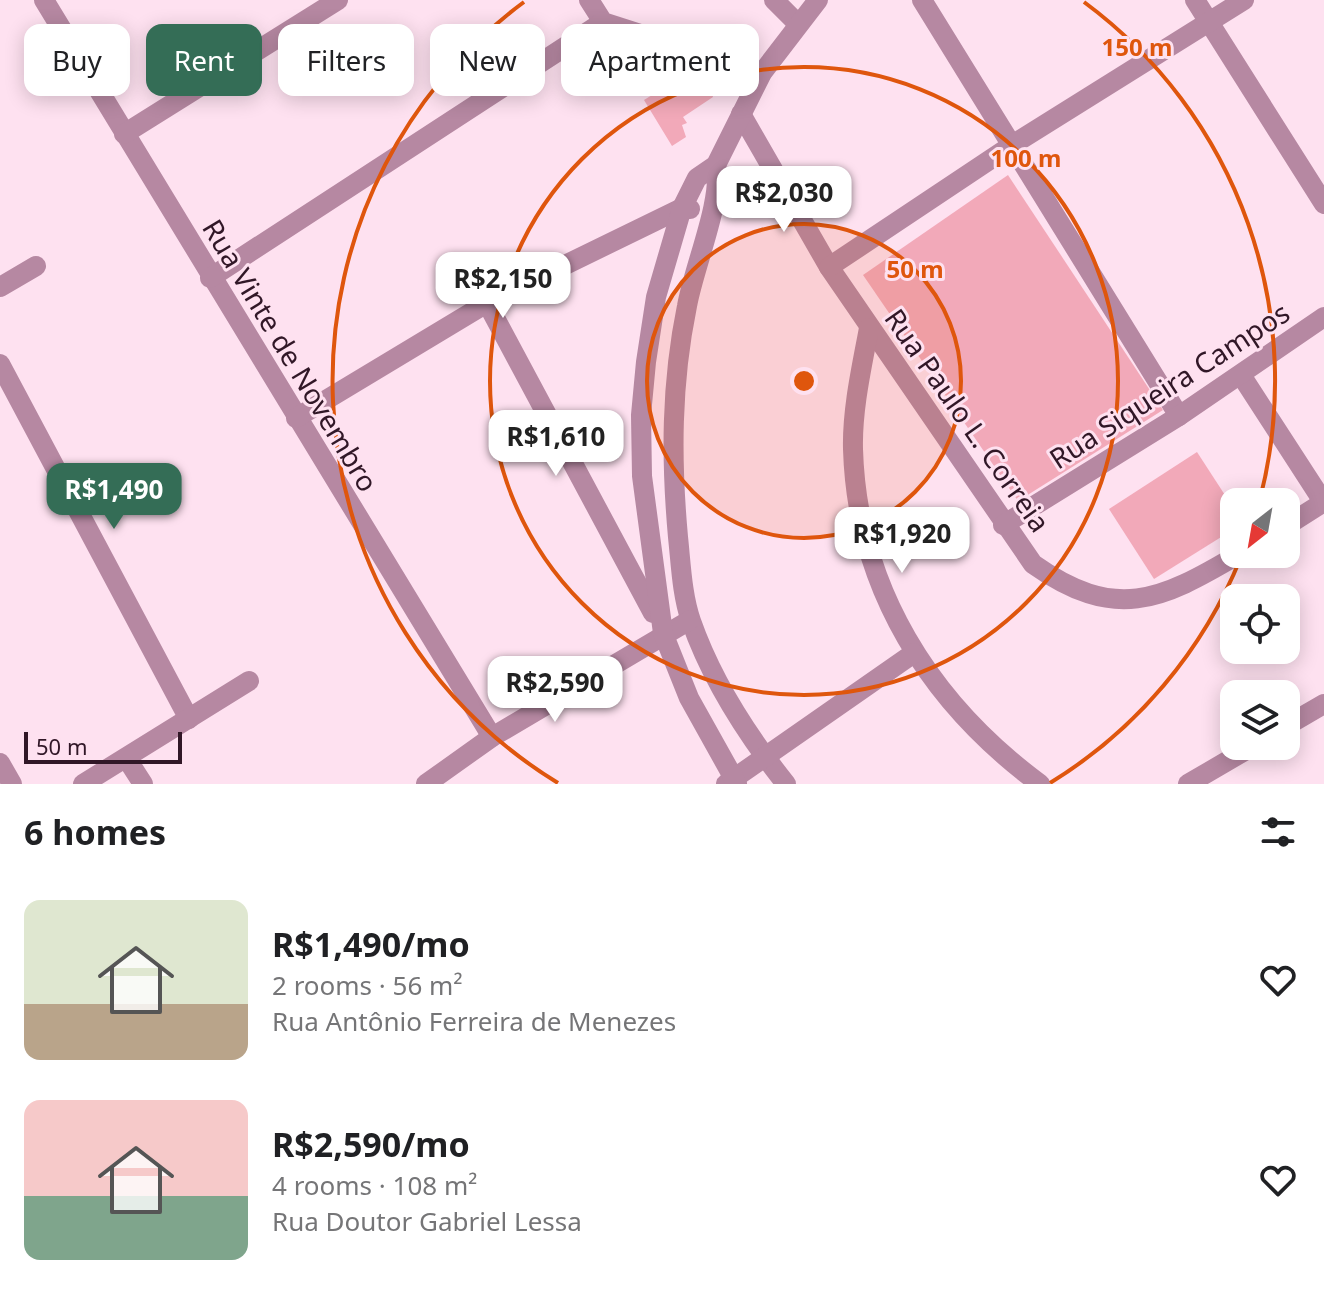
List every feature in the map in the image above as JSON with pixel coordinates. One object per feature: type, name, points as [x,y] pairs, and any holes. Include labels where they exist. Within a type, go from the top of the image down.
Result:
[{"type":"street","name":"Rua Vinte de Novembro","points":[[44,0],[210,278],[492,737]]},
{"type":"street","points":[[124,134],[338,0]]},
{"type":"street","points":[[589,0],[603,22],[762,73]]},
{"type":"street","points":[[774,0],[798,24]]},
{"type":"street","points":[[663,633],[648,540],[641,415],[656,297],[682,208],[697,178],[716,165],[762,73],[818,0]]},
{"type":"street","points":[[922,0],[1179,416]]},
{"type":"street","points":[[1195,0],[1324,204]]},
{"type":"street","points":[[829,267],[1012,145],[1244,0]]},
{"type":"street","points":[[210,278],[603,22]]},
{"type":"street","name":"Rua Paulo L. Correia","points":[[741,114],[829,267],[1003,525],[1033,564],[1060,583],[1088,595],[1115,600],[1140,599],[1171,591],[1220,564]]},
{"type":"street","points":[[716,165],[720,185],[687,304],[672,413],[676,510],[690,620],[719,687],[786,784]]},
{"type":"street","points":[[296,418],[487,303],[682,208],[712,211]]},
{"type":"street","points":[[0,287],[36,266]]},
{"type":"street","points":[[487,303],[663,633],[689,698],[732,782],[764,756],[914,653]]},
{"type":"street","name":"Rua Siqueira Campos","points":[[1003,525],[1179,416],[1324,317]]},
{"type":"street","points":[[869,328],[860,374],[853,446],[858,503],[879,578],[914,653],[970,727],[1040,784]]},
{"type":"street","points":[[860,374],[877,364],[892,361]]},
{"type":"street","points":[[0,364],[189,719]]},
{"type":"street","points":[[1241,375],[1324,502],[1300,517]]},
{"type":"street","points":[[426,784],[492,737],[663,633],[690,620]]},
{"type":"street","points":[[83,784],[249,681]]},
{"type":"street","points":[[1300,718],[1324,704]]},
{"type":"street","points":[[127,759],[143,784]]},
{"type":"street","points":[[1188,784],[1229,760]]},
{"type":"street","points":[[0,763],[12,784]]},
{"type":"building","points":[[650,96],[713,97],[683,117],[687,123],[682,125],[686,137],[672,146],[644,100]]},
{"type":"building","points":[[1008,175],[1163,410],[1018,501],[863,275]]},
{"type":"building","points":[[1197,452],[1220,488],[1220,538],[1154,579],[1109,509]]}]
